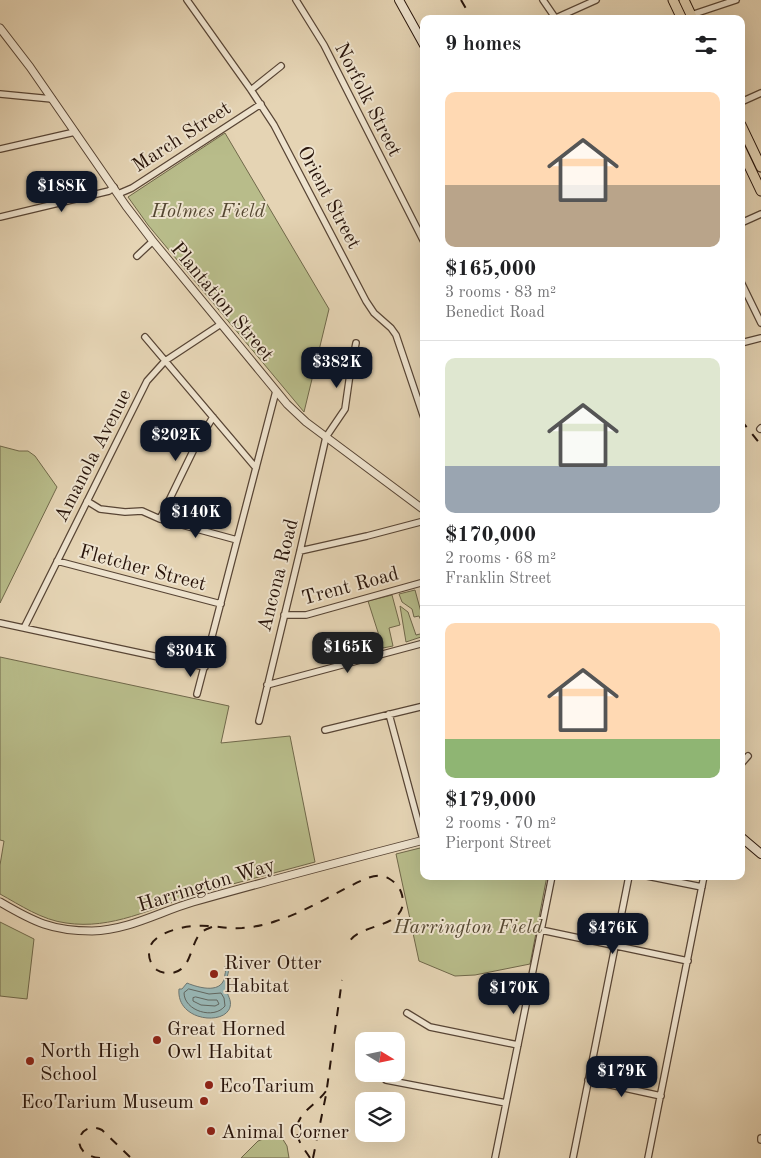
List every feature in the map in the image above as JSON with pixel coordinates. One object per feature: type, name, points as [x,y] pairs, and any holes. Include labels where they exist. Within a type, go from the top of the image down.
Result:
[{"type":"main road","points":[[399,0],[420,38]]},
{"type":"main road","points":[[673,0],[680,15]]},
{"type":"main road","points":[[684,0],[691,15]]},
{"type":"main road","points":[[745,133],[761,167]]},
{"type":"main road","points":[[745,158],[761,192]]},
{"type":"main road","points":[[745,840],[761,854]]},
{"type":"street","name":"Orient Street","points":[[187,0],[261,104],[275,127],[366,301],[376,315],[392,328],[396,334],[420,406]]},
{"type":"street","name":"Norfolk Street","points":[[296,0],[324,45],[420,234]]},
{"type":"street","points":[[543,0],[554,15]]},
{"type":"street","points":[[563,15],[596,0]]},
{"type":"street","points":[[697,15],[736,0]]},
{"type":"street","name":"Plantation Street","points":[[2,31],[153,241],[276,391],[298,415],[420,507]]},
{"type":"street","points":[[251,90],[281,66]]},
{"type":"street","points":[[745,100],[761,93]]},
{"type":"street","points":[[0,94],[52,99]]},
{"type":"street","name":"March Street","points":[[0,217],[108,191],[132,188],[261,104]]},
{"type":"street","points":[[0,149],[74,132]]},
{"type":"street","points":[[745,221],[761,214]]},
{"type":"street","points":[[136,256],[153,241]]},
{"type":"street","points":[[745,290],[761,324]]},
{"type":"street","name":"Amanola Avenue","points":[[24,628],[147,381],[166,360],[221,324]]},
{"type":"street","points":[[145,337],[256,468]]},
{"type":"street","points":[[745,341],[761,338]]},
{"type":"street","points":[[326,437],[345,409],[356,343]]},
{"type":"street","points":[[197,694],[276,391]]},
{"type":"street","points":[[160,519],[195,447],[213,418]]},
{"type":"street","name":"Ancona Road","points":[[259,721],[326,437]]},
{"type":"street","points":[[87,501],[100,509],[125,512],[142,511],[160,519],[237,540]]},
{"type":"street","points":[[300,551],[367,536],[420,521]]},
{"type":"street","name":"Fletcher Street","points":[[57,561],[221,604]]},
{"type":"street","name":"Trent Road","points":[[284,615],[306,615],[420,583]]},
{"type":"street","points":[[0,623],[205,667]]},
{"type":"street","points":[[267,685],[420,644]]},
{"type":"street","points":[[326,730],[420,707]]},
{"type":"street","points":[[389,714],[420,829]]},
{"type":"street","points":[[745,759],[748,756]]},
{"type":"street","name":"Harrington Way","points":[[0,902],[32,921],[50,927],[78,930],[111,929],[142,921],[192,902],[420,841]]},
{"type":"street","points":[[495,1158],[551,880]]},
{"type":"street","points":[[573,1158],[628,880]]},
{"type":"street","points":[[667,880],[702,887]]},
{"type":"street","points":[[648,1158],[703,880]]},
{"type":"street","points":[[541,930],[688,961]]},
{"type":"street","points":[[407,1013],[430,1027],[518,1044]]},
{"type":"street","points":[[588,1080],[661,1096]]},
{"type":"street","points":[[396,1082],[506,1103]]},
{"type":"green space","name":"Holmes Field","points":[[225,133],[329,309],[304,412],[148,225],[128,197]]},
{"type":"green space","points":[[0,446],[19,451],[28,451],[35,456],[57,487],[0,603]]},
{"type":"green space","points":[[415,590],[420,608],[420,618],[419,616],[414,617],[412,609],[402,602],[399,594]]},
{"type":"green space","points":[[392,595],[400,625],[389,628],[393,646],[383,648],[368,601]]},
{"type":"green space","points":[[400,606],[408,612],[416,635],[420,634],[420,637],[406,642]]},
{"type":"green space","points":[[0,657],[229,706],[221,743],[290,736],[315,862],[194,895],[116,921],[100,923],[66,923],[48,919],[0,894],[0,865],[4,841],[0,840]]},
{"type":"green space","name":"Harrington Field","points":[[420,848],[420,880],[546,880],[530,964],[475,975],[455,976],[419,961],[396,854]]},
{"type":"green space","points":[[0,922],[34,939],[27,999],[0,996]]},
{"type":"green space","points":[[279,1133],[287,1146],[289,1158],[241,1158],[258,1141]]},
{"type":"water","points":[[225,966],[229,969],[226,986],[230,1000],[230,1007],[226,1013],[220,1017],[211,1018],[192,1014],[180,1000],[179,989],[182,989],[187,983],[204,988],[220,985],[224,981]]},
{"type":"railway","points":[[461,0],[470,15]]},
{"type":"railway","points":[[745,425],[761,445]]},
{"type":"railway","points":[[212,927],[199,935],[187,963],[178,971],[172,973],[162,972],[152,965],[149,954],[150,947],[159,936],[167,932],[197,926],[236,928],[264,925],[321,902],[368,878],[379,876],[391,880],[399,887],[402,895],[403,906],[399,914],[392,920],[363,931],[349,942]]},
{"type":"railway","points":[[313,1158],[326,1095],[342,980]]},
{"type":"railway","points":[[310,1158],[299,1140],[298,1122],[326,1091]]},
{"type":"railway","points":[[100,1158],[89,1155],[83,1151],[80,1145],[82,1133],[87,1129],[102,1130],[131,1158]]},
{"type":"place","name":"River Otter Habitat","points":[[214,974]]},
{"type":"place","name":"Great Horned Owl Habitat","points":[[157,1040]]},
{"type":"place","name":"North High School","points":[[30,1061]]},
{"type":"place","name":"EcoTarium","points":[[209,1085]]},
{"type":"place","name":"EcoTarium Museum","points":[[204,1101]]},
{"type":"place","name":"Animal Corner","points":[[211,1131]]}]
